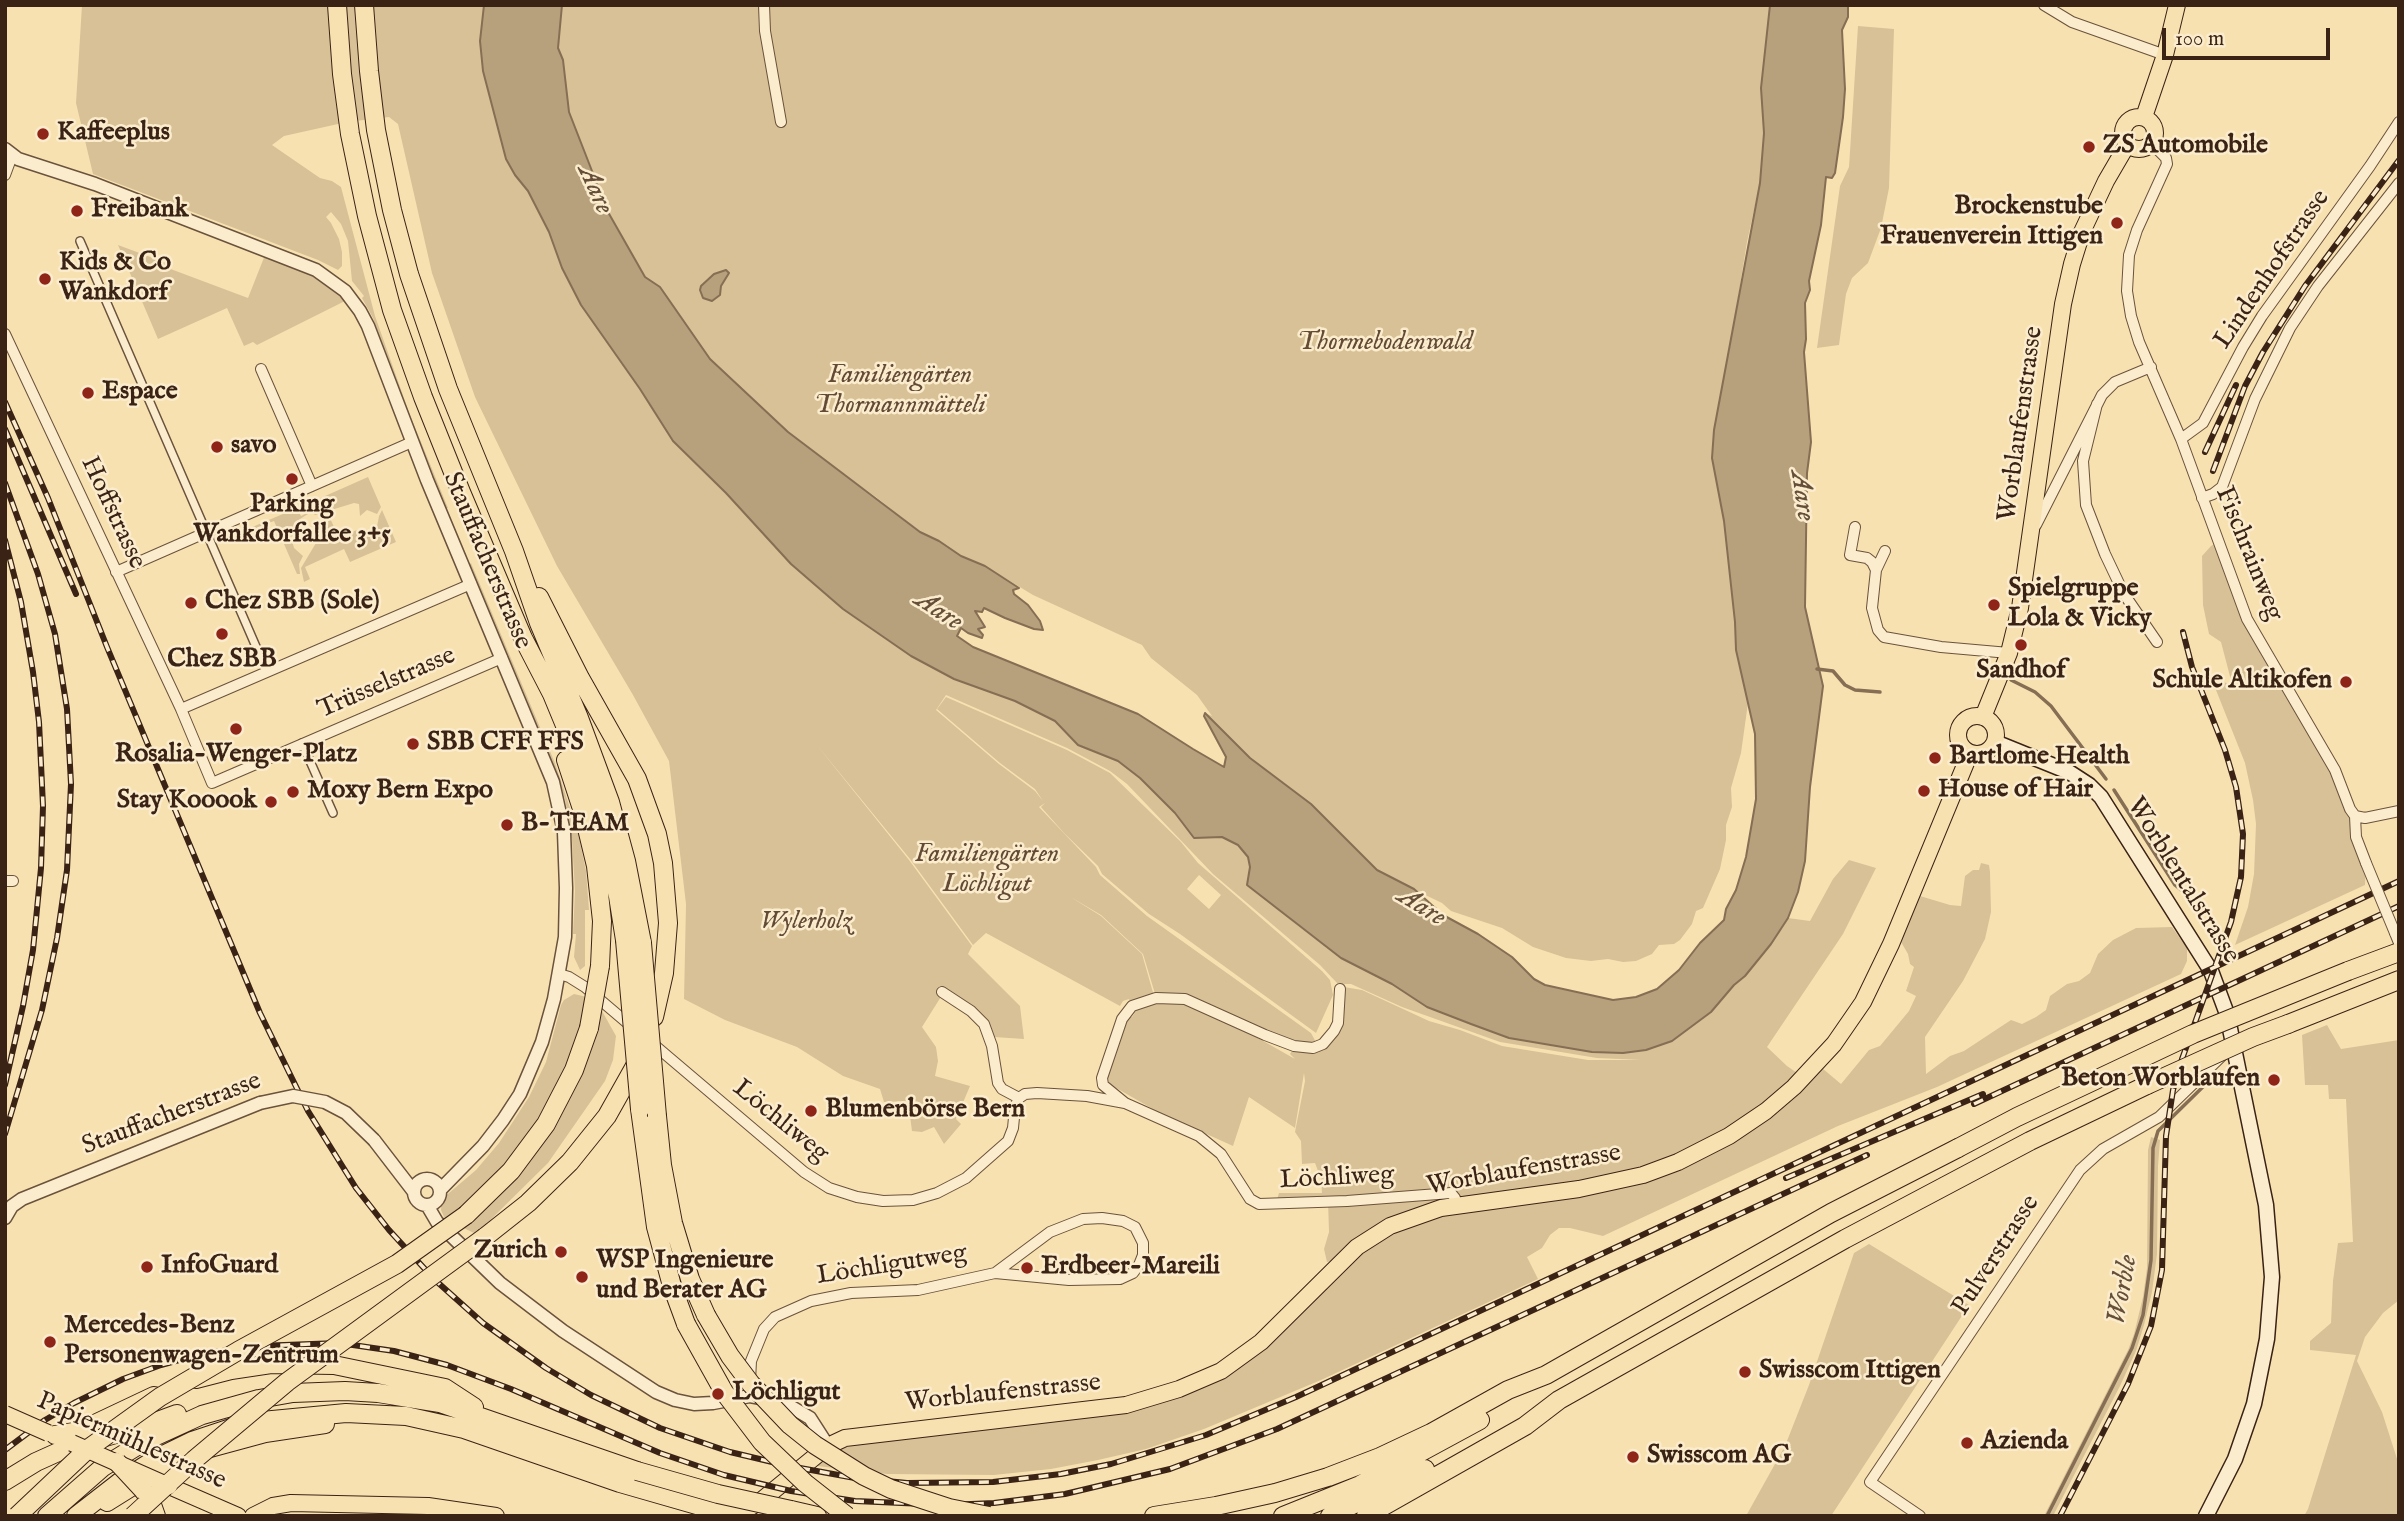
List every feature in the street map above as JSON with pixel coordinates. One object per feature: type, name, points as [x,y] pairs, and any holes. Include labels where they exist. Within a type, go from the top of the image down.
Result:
[{"type":"highway","points":[[337,5],[350,134],[372,239],[402,339],[444,452],[523,638],[552,694],[589,789],[633,942],[662,1165],[673,1223],[690,1279],[706,1315],[730,1356],[751,1384],[790,1425],[815,1445],[864,1476],[891,1489],[949,1508],[989,1516]]},
{"type":"highway","points":[[364,5],[376,130],[392,210],[421,313],[610,802],[626,861],[633,942],[640,1109],[656,1227],[672,1286],[687,1324],[713,1376],[755,1434],[804,1483],[847,1516]]},
{"type":"highway","points":[[133,1516],[216,1440],[287,1382],[528,1203],[570,1162],[607,1116],[640,1058],[654,1017],[664,973],[668,923],[663,863],[656,834],[637,779],[514,551]]},
{"type":"highway","points":[[18,1516],[66,1468],[143,1408],[211,1366],[423,1247],[466,1215],[511,1171],[546,1124],[574,1070],[589,1028],[600,966],[602,921],[591,839],[575,785],[523,638]]},
{"type":"highway","points":[[1154,1516],[1242,1501],[1303,1485],[1353,1468],[1431,1433],[1508,1390],[1546,1375],[1821,1218],[2017,1117],[2182,1039],[2399,951]]},
{"type":"highway","points":[[1366,1516],[1525,1426],[1559,1400],[1970,1172],[2204,1058],[2399,980]]},
{"type":"highway","points":[[51,1434],[79,1431],[156,1395],[208,1376],[271,1364],[334,1364],[445,1388],[498,1422]]},
{"type":"highway","points":[[1283,1516],[1334,1497],[1413,1458],[1514,1401],[1546,1375]]},
{"type":"highway","points":[[5,1481],[36,1462],[67,1448],[136,1429],[224,1399],[259,1399],[317,1392],[378,1393],[440,1403],[637,1471],[718,1494],[817,1516]]},
{"type":"highway","points":[[47,1516],[103,1467],[145,1441],[202,1415],[259,1399]]},
{"type":"highway","points":[[1331,1516],[1400,1483],[1520,1415],[1559,1400]]},
{"type":"highway","points":[[100,1516],[134,1491],[147,1477],[206,1449],[234,1440],[323,1425],[366,1413]]},
{"type":"highway","points":[[76,1516],[102,1493],[149,1463],[177,1448],[231,1427],[292,1416],[366,1413],[406,1416],[464,1429],[620,1483],[736,1516]]},
{"type":"highway","points":[[117,1462],[134,1491],[150,1499],[156,1516]]},
{"type":"highway","points":[[91,1516],[106,1503],[134,1491]]},
{"type":"main road","points":[[2144,117],[2165,55],[2177,5]]},
{"type":"main road","points":[[2133,117],[2144,117],[2154,127],[2155,135],[2151,143],[2138,149],[2127,145],[2123,137],[2124,125],[2133,117]]},
{"type":"main road","name":"Worblaufenstrasse","points":[[1983,717],[2009,653],[2020,608],[2071,264],[2082,232],[2106,181],[2127,145]]},
{"type":"main road","points":[[1983,717],[1995,730],[1994,742],[1987,751],[1970,753],[1961,745],[1959,729],[1967,719],[1983,717]]},
{"type":"main road","name":"Worblentalstrasse","points":[[1994,742],[2069,772],[2101,797],[2219,987],[2233,1042],[2268,1215],[2271,1250],[2270,1310],[2263,1365],[2250,1418],[2229,1474],[2206,1516]]},
{"type":"main road","name":"Worblaufenstrasse","points":[[736,1516],[762,1500],[828,1446],[845,1438],[1126,1405],[1179,1389],[1221,1371],[1261,1342],[1343,1260],[1390,1226],[1421,1213],[1456,1205],[1579,1189],[1643,1175],[1678,1162],[1729,1136],[1766,1111],[1794,1087],[1834,1044],[1871,988],[1970,753]]},
{"type":"main road","name":"Papiermühlestrasse","points":[[5,1414],[238,1516]]},
{"type":"main road","points":[[253,1516],[273,1506],[291,1503],[428,1506],[496,1516]]},
{"type":"street","points":[[764,5],[765,31],[781,122]]},
{"type":"street","points":[[2044,5],[2072,22],[2165,55]]},
{"type":"street","name":"Lindenhofstrasse","points":[[2181,439],[2203,423],[2262,316],[2399,122]]},
{"type":"street","name":"Fischrainweg","points":[[2151,143],[2166,158],[2167,164],[2137,229],[2129,255],[2127,279],[2131,316],[2181,439],[2247,619],[2325,749],[2355,816],[2356,837],[2399,943]]},
{"type":"street","points":[[5,175],[9,152]]},
{"type":"street","name":"Stauffacherstrasse","points":[[9,152],[316,270],[339,285],[351,298],[368,326],[412,442],[552,782],[561,813],[566,901],[565,937],[542,1042],[520,1094],[488,1140],[440,1190],[437,1200],[427,1205]]},
{"type":"street","points":[[2202,498],[2222,486],[2255,399],[2290,328],[2318,286],[2399,183]]},
{"type":"street","points":[[80,242],[267,672]]},
{"type":"street","name":"Hoffstrasse","points":[[5,334],[181,709]]},
{"type":"street","points":[[2030,537],[2096,404],[2112,384],[2151,368]]},
{"type":"street","points":[[261,369],[312,486]]},
{"type":"street","points":[[2096,404],[2083,461],[2086,505],[2124,594],[2157,642]]},
{"type":"street","points":[[116,572],[412,442]]},
{"type":"street","points":[[1855,527],[1850,555],[1867,558],[1876,570]]},
{"type":"street","points":[[1885,551],[1876,570],[1873,615],[1878,631],[1884,637],[1941,647],[2009,653]]},
{"type":"street","points":[[181,709],[471,584]]},
{"type":"street","name":"Trüsselstrasse","points":[[181,709],[212,783],[502,657]]},
{"type":"street","points":[[302,743],[333,813]]},
{"type":"street","points":[[2355,816],[2365,818],[2399,811]]},
{"type":"street","name":"Löchliweg","points":[[559,974],[585,987],[804,1172],[829,1188],[857,1197],[883,1201],[913,1200],[937,1193],[966,1178],[995,1155],[1008,1140],[1019,1098],[1031,1093],[1047,1093],[1125,1103],[1177,1125],[1211,1144],[1221,1154],[1250,1199],[1259,1204],[1451,1193],[1456,1205]]},
{"type":"street","name":"Löchliweg","points":[[1125,1103],[1103,1085],[1102,1078],[1118,1027],[1125,1012],[1132,1006],[1156,998],[1185,999],[1265,1035],[1294,1046],[1313,1048],[1323,1044],[1338,1023],[1340,989]]},
{"type":"street","points":[[942,992],[984,1024],[992,1046],[998,1083],[1002,1089],[1019,1098]]},
{"type":"street","name":"Pulverstrasse","points":[[1920,1516],[1870,1482],[2080,1170],[2103,1149],[2159,1117],[2190,1085],[2218,1062],[2233,1042]]},
{"type":"street","name":"Stauffacherstrasse","points":[[5,1218],[12,1206],[22,1199],[260,1103],[293,1096],[325,1101],[346,1113],[374,1140],[418,1201],[427,1205],[445,1231],[500,1283],[563,1331],[656,1392],[681,1402],[701,1404],[750,1396]]},
{"type":"street","points":[[414,1192],[419,1182],[427,1179],[434,1181],[440,1190]]},
{"type":"street","name":"Löchligutweg","points":[[750,1396],[751,1361],[759,1337],[769,1322],[785,1311],[823,1297],[918,1290],[995,1273],[1069,1280],[1120,1279],[1133,1273],[1139,1265],[1143,1255],[1143,1243],[1135,1227],[1123,1220],[1083,1219],[1050,1232],[995,1273]]},
{"type":"street","points":[[750,1396],[771,1398],[797,1409],[817,1425],[828,1446]]},
{"type":"green space","points":[[82,5],[484,5],[480,41],[483,71],[515,175],[528,191],[549,232],[562,268],[581,305],[673,441],[726,493],[791,564],[843,609],[911,656],[954,679],[1015,701],[1055,721],[1078,745],[1118,761],[1140,778],[1183,821],[1203,836],[1223,837],[1238,845],[1248,856],[1250,867],[1273,904],[1341,958],[1392,984],[1427,1007],[1509,1038],[1592,1052],[1623,1053],[1646,1050],[1672,1041],[1711,1012],[1745,976],[1788,918],[1810,921],[1833,879],[1849,860],[1876,868],[1843,934],[1767,1047],[1803,1077],[1765,1111],[1643,1174],[1440,1207],[1343,1259],[1327,1262],[1324,1249],[1329,1232],[1328,1201],[1276,1203],[1279,1193],[1322,1193],[1321,1179],[1315,1163],[1302,1164],[1301,1141],[1295,1132],[1305,1081],[1304,1073],[1295,1128],[1249,1097],[1233,1146],[1158,1112],[1111,1085],[1107,1079],[1127,1017],[1132,1017],[1138,1008],[1155,1001],[1193,1005],[1295,1059],[1290,1054],[1295,1046],[1202,1005],[1156,997],[1143,954],[1101,915],[1069,896],[1101,916],[1142,954],[1154,996],[1130,1002],[1129,999],[1123,1001],[1120,1006],[986,933],[973,945],[910,859],[816,744],[909,860],[972,946],[968,954],[1020,1006],[1024,1039],[994,1037],[944,992],[922,1027],[936,1047],[938,1061],[935,1076],[970,1086],[956,1119],[961,1124],[944,1144],[934,1127],[922,1132],[912,1131],[908,1101],[884,1102],[880,1089],[843,1076],[797,1047],[725,1020],[684,999],[686,904],[669,761],[557,566],[475,397],[432,273],[398,124],[389,117],[347,122],[284,136],[272,145],[320,178],[341,187],[375,316],[410,415],[448,508],[445,509],[408,417],[373,318],[362,298],[364,296],[352,281],[348,241],[341,224],[331,212],[326,217],[339,239],[342,252],[342,266],[338,270],[93,174],[76,103]],"holes":[[[946,695],[1067,748],[1110,771],[1127,784],[1213,874],[1320,965],[1340,989],[1345,984],[1351,984],[1402,1007],[1500,1042],[1597,1058],[1641,1060],[1588,1060],[1502,1046],[1429,1021],[1362,990],[1344,987],[1330,1039],[1318,1046],[1311,1033],[1147,916],[1100,875],[1096,867],[1039,807],[1045,803],[1041,807],[1098,866],[1102,874],[1149,914],[1316,1033],[1333,995],[1330,980],[1322,971],[1198,863],[1181,842],[1110,773],[1067,750],[946,697],[937,709],[1035,789],[1043,801],[1035,791],[936,710]],[[1199,875],[1221,895],[1209,909],[1187,889]]]},
{"type":"green space","name":"Thormebodenwald","points":[[562,5],[1770,5],[1761,88],[1764,133],[1760,183],[1747,242],[1712,458],[1724,521],[1736,650],[1748,703],[1741,753],[1731,788],[1732,807],[1726,825],[1720,869],[1703,908],[1696,911],[1692,924],[1680,940],[1674,944],[1659,945],[1652,954],[1636,961],[1566,958],[1533,947],[1502,928],[1451,911],[1442,903],[1394,880],[1377,870],[1311,804],[1250,758],[1205,713],[1212,716],[1197,695],[1151,658],[1142,645],[1033,595],[920,532],[765,414],[710,359],[660,287],[645,277],[608,212],[569,112],[563,60],[558,48]]},
{"type":"green space","points":[[1858,26],[1894,29],[1889,188],[1881,228],[1868,263],[1852,278],[1846,294],[1839,345],[1817,348],[1840,186],[1849,167]]},
{"type":"green space","points":[[118,245],[169,264],[168,268],[248,298],[267,250],[302,264],[351,298],[257,345],[253,342],[244,346],[227,308],[158,339]]},
{"type":"green space","points":[[368,477],[381,507],[377,514],[367,510],[360,516],[359,504],[354,503],[315,515],[308,514],[300,519],[299,529],[291,537],[294,548],[303,556],[299,564],[300,574],[297,574],[274,521],[251,530],[250,528],[297,508],[301,516],[309,512],[307,504]]},
{"type":"green space","points":[[382,510],[396,542],[350,562],[344,549],[305,567],[310,579],[304,582],[301,568],[317,537],[322,535],[324,519],[330,518],[334,527],[349,533],[362,528],[376,532]]},
{"type":"green space","points":[[2218,542],[2247,619],[2335,770],[2366,863],[2365,885],[2235,945],[2248,907],[2254,874],[2256,824],[2245,763],[2212,680],[2232,684],[2221,642],[2209,634],[2203,605],[2202,556]]},
{"type":"green space","points":[[471,563],[555,763],[578,832],[586,871],[589,910],[585,910],[585,966],[580,970],[574,957],[575,891],[572,840],[565,799],[524,693],[469,564]]},
{"type":"green space","points":[[1981,863],[1989,865],[1990,872],[1991,912],[1985,939],[1963,981],[1925,1037],[1926,1074],[1950,1056],[1964,1051],[2011,1020],[2022,1024],[2036,1017],[2046,1010],[2050,996],[2090,973],[2098,954],[2113,940],[2136,928],[2172,927],[2187,948],[2187,961],[2181,974],[1937,1087],[1838,1126],[1603,1236],[1559,1228],[1550,1235],[1542,1248],[1527,1257],[1538,1279],[1321,1380],[1204,1429],[1146,1449],[1098,1460],[1051,1469],[994,1475],[887,1474],[817,1466],[842,1449],[857,1444],[1155,1404],[1191,1393],[1224,1375],[1360,1252],[1395,1231],[1424,1219],[1645,1180],[1822,1068],[1841,1084],[1869,1050],[1880,1046],[1909,1011],[1916,996],[1906,991],[1914,967],[1910,964],[1901,942],[1920,896],[1961,906],[1965,876],[1973,870],[1979,870]]},
{"type":"green space","points":[[574,994],[587,997],[602,1011],[616,1036],[613,1060],[605,1081],[548,1163],[476,1234],[445,1219],[441,1210],[442,1199],[476,1170],[499,1143],[529,1097],[546,1062],[561,1005]]},
{"type":"green space","points":[[2327,1025],[2341,1049],[2399,1040],[2399,1300],[2383,1313],[2365,1337],[2357,1361],[2382,1412],[2399,1465],[2399,1516],[2304,1516],[2356,1355],[2310,1350],[2310,1341],[2331,1323],[2338,1243],[2353,1242],[2346,1099],[2329,1099],[2328,1085],[2305,1085],[2302,1035]]},
{"type":"green space","points":[[2151,1137],[2160,1140],[2157,1254],[2144,1325],[2120,1386],[2053,1516],[2044,1516],[2134,1334],[2147,1268],[2148,1150]]},
{"type":"green space","points":[[1869,1244],[1969,1305],[1831,1516],[1746,1516],[1785,1446],[1854,1253]]},
{"type":"water","name":"Aare","points":[[484,5],[562,5],[558,48],[563,60],[569,112],[608,212],[645,277],[660,287],[710,359],[788,432],[920,532],[961,556],[985,566],[1019,588],[1013,590],[1014,594],[1028,605],[1043,630],[1034,629],[984,608],[982,612],[975,611],[985,627],[978,629],[983,635],[982,638],[961,628],[957,636],[973,647],[1138,714],[1224,767],[1226,757],[1204,716],[1205,713],[1250,758],[1311,804],[1377,870],[1414,889],[1443,915],[1512,957],[1534,979],[1545,985],[1613,1000],[1636,997],[1657,989],[1679,970],[1700,943],[1724,920],[1746,857],[1756,799],[1755,734],[1736,650],[1724,521],[1712,458],[1714,430],[1760,183],[1764,133],[1761,88],[1770,5],[1848,5],[1848,17],[1842,30],[1845,89],[1835,173],[1832,178],[1826,177],[1821,225],[1809,281],[1810,290],[1805,303],[1804,352],[1811,442],[1807,473],[1805,607],[1823,686],[1810,787],[1805,861],[1798,892],[1788,918],[1771,944],[1711,1012],[1672,1041],[1646,1050],[1623,1053],[1592,1052],[1509,1038],[1427,1007],[1392,984],[1341,958],[1247,885],[1250,867],[1248,857],[1238,845],[1222,837],[1194,838],[1175,813],[1140,778],[1118,761],[1078,745],[1055,721],[1015,701],[954,679],[911,656],[843,609],[791,564],[726,493],[673,441],[581,305],[528,191],[506,159],[483,71],[480,41]]},
{"type":"water","points":[[726,270],[729,273],[721,286],[720,295],[712,301],[703,298],[701,286],[714,274]]},
{"type":"waterway","name":"Worble","points":[[1817,669],[1833,671],[1845,685],[1855,690],[1880,692]]},
{"type":"waterway","name":"Worble","points":[[2011,680],[2035,692],[2051,706],[2106,779]]},
{"type":"waterway","name":"Worble","points":[[2114,790],[2175,885],[2192,899]]},
{"type":"waterway","name":"Worble","points":[[2047,1516],[2132,1348],[2143,1315],[2151,1260],[2153,1148],[2158,1131],[2215,1075]]},
{"type":"railway","points":[[2213,471],[2245,386],[2263,352],[2305,286],[2399,160]]},
{"type":"railway","points":[[2205,452],[2236,385]]},
{"type":"railway","points":[[5,402],[48,498],[107,647],[260,1013],[308,1111],[356,1188],[389,1230],[435,1280],[483,1323],[546,1368],[591,1395],[660,1428],[730,1452],[789,1466],[855,1478],[907,1483],[993,1482],[1061,1474],[1111,1464],[1206,1435],[1296,1397],[2399,881]]},
{"type":"railway","points":[[5,429],[76,594]]},
{"type":"railway","points":[[5,483],[38,574],[55,634],[67,709],[71,784],[67,870],[57,938],[42,1010],[5,1134]]},
{"type":"railway","points":[[5,540],[21,602],[33,672],[39,722],[43,806],[41,868],[33,950],[5,1085]]},
{"type":"railway","points":[[2060,1516],[2128,1384],[2151,1326],[2162,1270],[2166,1136],[2173,1090],[2231,922],[2241,877],[2243,834],[2236,787],[2225,750],[2192,667],[2183,632]]},
{"type":"railway","points":[[1974,1104],[2399,906]]},
{"type":"railway","points":[[1786,1178],[1983,1094]]},
{"type":"railway","points":[[5,1450],[45,1420],[74,1403],[123,1379],[161,1365],[201,1354],[257,1346],[339,1343],[394,1351],[447,1365],[511,1389],[660,1453],[724,1475],[791,1491],[855,1501],[948,1505],[994,1503],[1065,1494],[1170,1469],[1277,1429],[1867,1155]]},
{"type":"place","name":"Kaffeeplus","points":[[43,134]]},
{"type":"place","name":"ZS Automobile","points":[[2089,147]]},
{"type":"place","name":"Freibank","points":[[77,211]]},
{"type":"place","name":"Brockenstube Frauenverein Ittigen","points":[[2117,223]]},
{"type":"place","name":"Kids & Co Wankdorf","points":[[45,279]]},
{"type":"place","name":"Espace","points":[[88,393]]},
{"type":"place","name":"savo","points":[[217,447]]},
{"type":"place","name":"Parking Wankdorfallee 3+5","points":[[292,479]]},
{"type":"place","name":"Chez SBB (Sole)","points":[[191,603]]},
{"type":"place","name":"Spielgruppe Lola & Vicky","points":[[1994,605]]},
{"type":"place","name":"Chez SBB","points":[[222,634]]},
{"type":"place","name":"Sandhof","points":[[2021,645]]},
{"type":"place","name":"Schule Altikofen","points":[[2346,682]]},
{"type":"place","name":"Rosalia-Wenger-Platz","points":[[236,729]]},
{"type":"place","name":"SBB CFF FFS","points":[[413,744]]},
{"type":"place","name":"Bartlome Health","points":[[1935,758]]},
{"type":"place","name":"House of Hair","points":[[1924,791]]},
{"type":"place","name":"Moxy Bern Expo","points":[[293,792]]},
{"type":"place","name":"Stay Kooook","points":[[271,802]]},
{"type":"place","name":"B-TEAM","points":[[507,825]]},
{"type":"place","name":"Beton Worblaufen","points":[[2274,1080]]},
{"type":"place","name":"Blumenbörse Bern","points":[[811,1111]]},
{"type":"place","name":"Zurich","points":[[561,1252]]},
{"type":"place","name":"InfoGuard","points":[[147,1267]]},
{"type":"place","name":"Erdbeer-Mareili","points":[[1027,1268]]},
{"type":"place","name":"WSP Ingenieure und Berater AG","points":[[582,1277]]},
{"type":"place","name":"Mercedes-Benz Personenwagen-Zentrum","points":[[50,1342]]},
{"type":"place","name":"Swisscom Ittigen","points":[[1745,1372]]},
{"type":"place","name":"Löchligut","points":[[718,1394]]},
{"type":"place","name":"Azienda","points":[[1967,1443]]},
{"type":"place","name":"Swisscom AG","points":[[1633,1457]]},
{"type":"park label","name":"Familiengärten Thormannmätteli","points":[[900,392]]},
{"type":"park label","name":"Familiengärten Löchligut","points":[[987,871]]},
{"type":"park label","name":"Wylerholz","points":[[806,923]]}]
